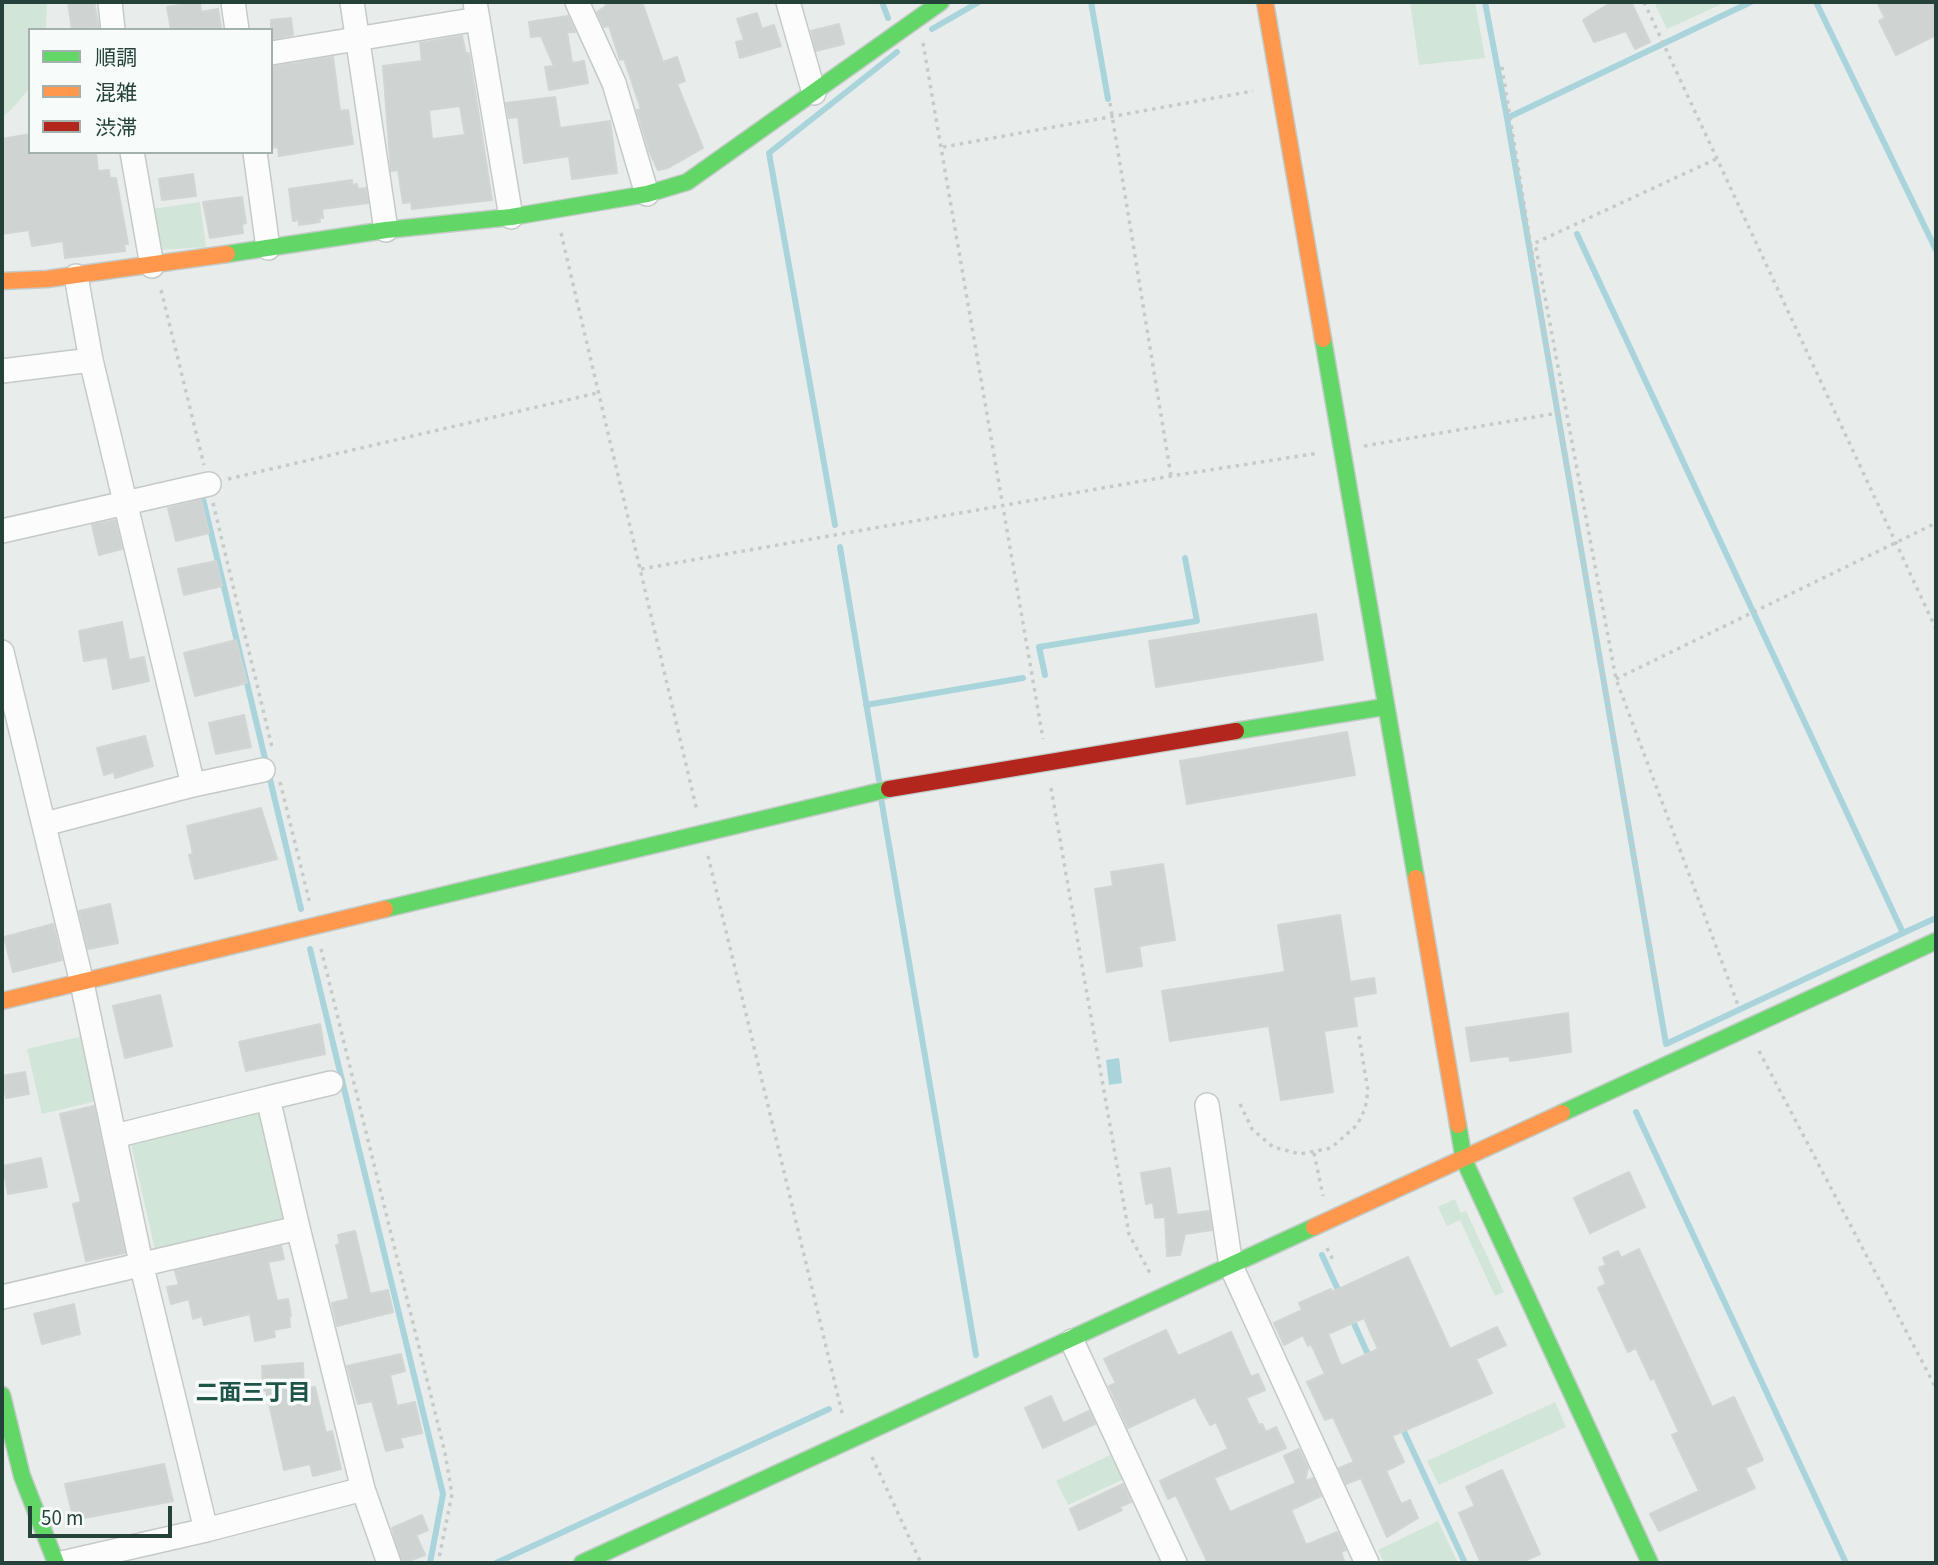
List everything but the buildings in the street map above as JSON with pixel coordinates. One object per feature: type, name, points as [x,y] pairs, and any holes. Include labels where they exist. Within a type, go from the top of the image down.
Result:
[{"type":"street","points":[[110,2],[113,28]]},
{"type":"street","points":[[233,2],[237,28]]},
{"type":"street","points":[[352,2],[386,230]]},
{"type":"street","points":[[577,2],[614,83],[647,194]]},
{"type":"street","points":[[788,2],[814,93]]},
{"type":"street","points":[[2,281],[76,276],[152,266],[386,230],[511,217],[647,194],[687,182],[941,2]]},
{"type":"street","points":[[1265,2],[1384,707],[1464,1160],[1650,1563]]},
{"type":"street","points":[[273,53],[358,38],[477,10],[511,217]]},
{"type":"street","points":[[132,154],[152,266]]},
{"type":"street","points":[[255,154],[268,248]]},
{"type":"street","points":[[76,276],[91,360],[193,785]]},
{"type":"street","points":[[2,371],[91,360]]},
{"type":"street","points":[[2,531],[209,484]]},
{"type":"street","points":[[2,653],[82,983],[141,1263],[206,1530]]},
{"type":"street","points":[[2,1001],[882,790],[1384,707]]},
{"type":"street","points":[[45,824],[272,767]]},
{"type":"street","points":[[582,1563],[1072,1341],[1162,1296],[1329,1222],[1936,941]]},
{"type":"street","points":[[115,1136],[331,1083]]},
{"type":"street","points":[[268,1098],[363,1489],[389,1563]]},
{"type":"street","points":[[1207,1105],[1231,1266],[1367,1563]]},
{"type":"street","points":[[2,1297],[298,1228]]},
{"type":"street","points":[[1072,1341],[1175,1563]]},
{"type":"street","points":[[2,1395],[22,1476],[56,1563]]},
{"type":"street","points":[[62,1563],[206,1530],[363,1489]]},
{"type":"path","points":[[1644,2],[1936,629]]},
{"type":"path","points":[[918,17],[943,146],[1046,763],[1129,1234],[1162,1296]]},
{"type":"path","points":[[1501,62],[1558,413],[1657,988]]},
{"type":"path","points":[[943,146],[1253,91]]},
{"type":"path","points":[[1110,103],[1171,476]]},
{"type":"path","points":[[1716,159],[1535,243],[1616,679],[1748,1029],[1936,1388]]},
{"type":"path","points":[[556,210],[702,832],[855,1438],[921,1563]]},
{"type":"path","points":[[162,290],[209,484],[272,767],[315,926],[445,1453],[452,1494],[438,1563]]},
{"type":"path","points":[[209,484],[597,393]]},
{"type":"path","points":[[641,569],[1171,476],[1558,413]]},
{"type":"path","points":[[1616,679],[1936,523]]},
{"type":"path","points":[[1240,1104],[1252,1129],[1273,1147],[1286,1152],[1314,1153],[1331,1148],[1346,1138],[1365,1109],[1368,1091],[1359,1036]]},
{"type":"path","points":[[1314,1153],[1329,1222]]},
{"type":"path","points":[[1326,1246],[1333,1260]]},
{"type":"green space","points":[[2,2],[47,2],[46,28],[28,28],[28,90],[2,117]]},
{"type":"green space","points":[[1410,2],[1475,2],[1485,58],[1419,65]]},
{"type":"green space","points":[[1654,2],[1726,2],[1667,29]]},
{"type":"green space","points":[[200,202],[206,247],[159,250],[152,209]]},
{"type":"green space","points":[[83,1036],[97,1101],[42,1114],[27,1049]]},
{"type":"green space","points":[[259,1110],[284,1220],[155,1250],[130,1140]]},
{"type":"green space","points":[[1455,1199],[1461,1213],[1466,1211],[1504,1292],[1495,1296],[1460,1220],[1447,1226],[1438,1207]]},
{"type":"green space","points":[[1555,1402],[1566,1427],[1439,1485],[1427,1461]]},
{"type":"green space","points":[[1112,1454],[1124,1479],[1068,1505],[1056,1481]]},
{"type":"green space","points":[[1438,1521],[1458,1563],[1384,1563],[1378,1550]]},
{"type":"water","points":[[1119,1058],[1122,1083],[1109,1085],[1106,1060]]},
{"type":"waterway","points":[[882,2],[888,18]]},
{"type":"waterway","points":[[932,29],[979,2]]},
{"type":"waterway","points":[[1091,2],[1108,99]]},
{"type":"waterway","points":[[1485,2],[1507,118],[1751,2]]},
{"type":"waterway","points":[[1816,2],[1936,250]]},
{"type":"waterway","points":[[835,525],[769,153],[897,52]]},
{"type":"waterway","points":[[1507,118],[1666,1044],[1903,933]]},
{"type":"waterway","points":[[1577,234],[1903,933],[1936,918]]},
{"type":"waterway","points":[[202,495],[301,909]]},
{"type":"waterway","points":[[840,547],[879,780]]},
{"type":"waterway","points":[[1045,675],[1039,647],[1197,621],[1185,558]]},
{"type":"waterway","points":[[866,705],[1023,678]]},
{"type":"waterway","points":[[881,798],[976,1355]]},
{"type":"waterway","points":[[310,949],[443,1494],[430,1563]]},
{"type":"waterway","points":[[1636,1112],[1846,1563]]},
{"type":"waterway","points":[[1322,1255],[1340,1294]]},
{"type":"waterway","points":[[1351,1317],[1371,1361]]},
{"type":"waterway","points":[[496,1563],[829,1409]]},
{"type":"waterway","points":[[1401,1425],[1465,1563]]},
{"type":"traffic: fast","points":[[227,254],[386,230],[511,217],[647,194],[687,182],[941,2]]},
{"type":"traffic: fast","points":[[1323,339],[1416,878]]},
{"type":"traffic: fast","points":[[1236,731],[1384,707]]},
{"type":"traffic: fast","points":[[385,909],[889,789]]},
{"type":"traffic: fast","points":[[1562,1113],[1936,941]]},
{"type":"traffic: fast","points":[[1458,1125],[1464,1160],[1650,1563]]},
{"type":"traffic: fast","points":[[582,1563],[1314,1227]]},
{"type":"traffic: fast","points":[[2,1395],[22,1476],[56,1563]]},
{"type":"traffic: slow","points":[[1265,2],[1323,339]]},
{"type":"traffic: slow","points":[[2,281],[47,279],[227,254]]},
{"type":"traffic: slow","points":[[1416,878],[1458,1125]]},
{"type":"traffic: slow","points":[[2,1001],[385,909]]},
{"type":"traffic: slow","points":[[1314,1227],[1562,1113]]},
{"type":"traffic: jam","points":[[889,789],[1236,731]]},
{"type":"district","name":"二面三丁目","points":[[253,1395]]}]
